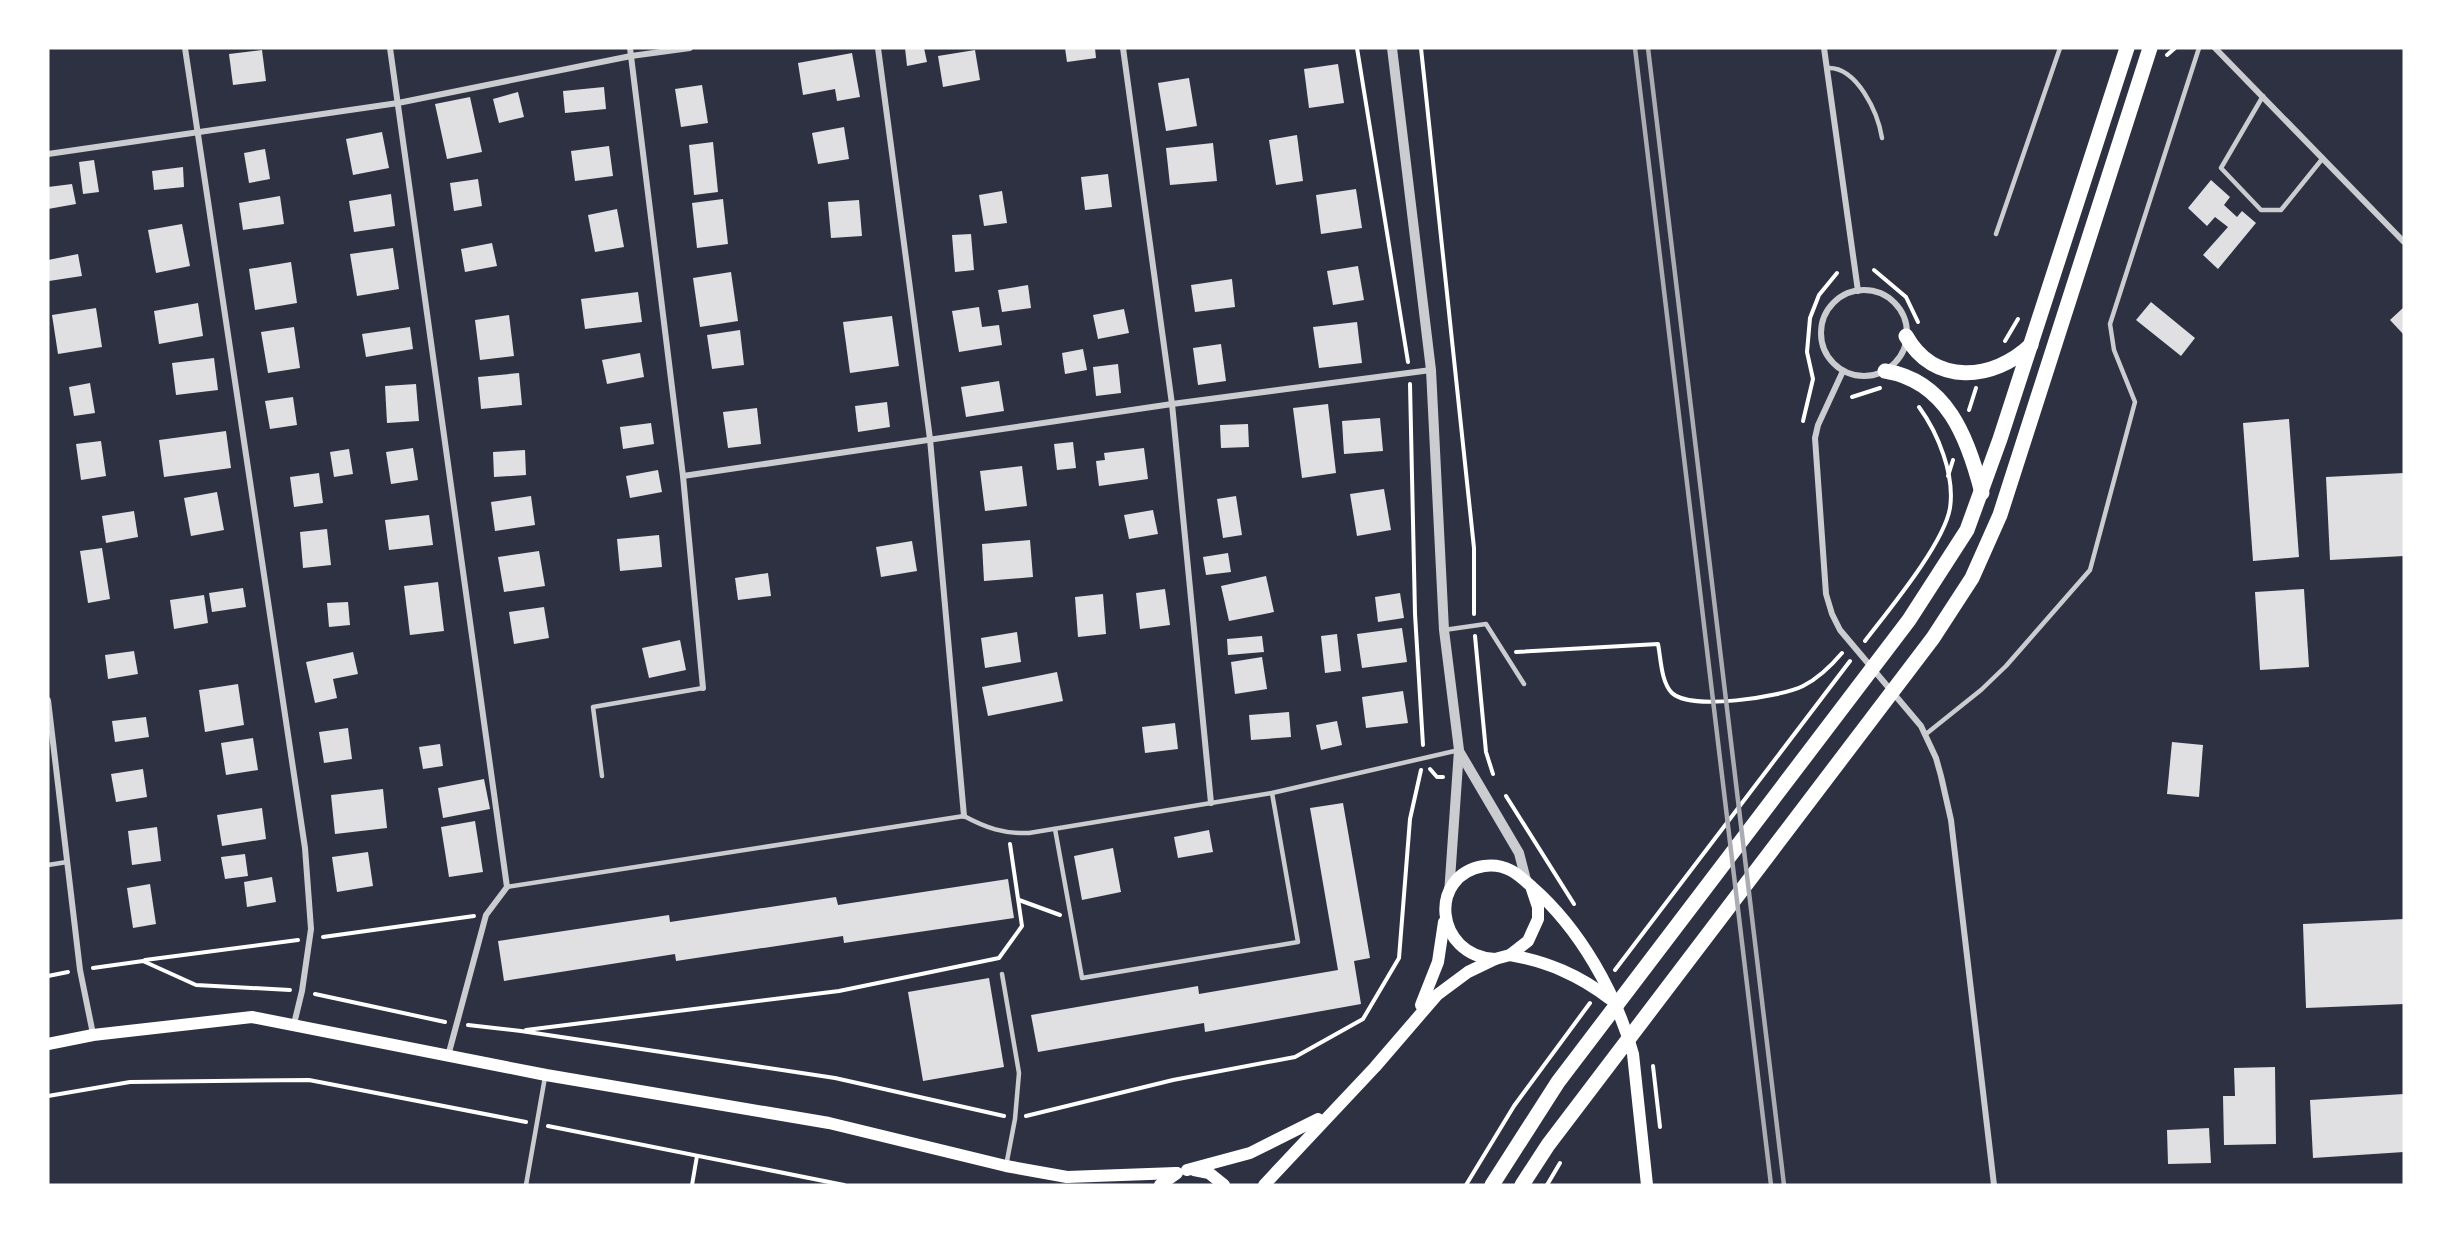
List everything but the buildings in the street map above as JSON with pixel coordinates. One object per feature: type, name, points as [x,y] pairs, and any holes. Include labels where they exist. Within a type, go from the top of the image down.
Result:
[{"type":"main road","points":[[1492,1185],[1558,1082],[1909,620],[1967,530],[1982,494],[2127,48]]},
{"type":"main road","points":[[1522,1185],[1582,1101],[1933,638],[1972,578],[2000,515],[2151,49]]},
{"type":"main road","points":[[1906,336],[1913,347],[1929,362],[1959,374],[1992,369],[2015,358],[2031,345]]},
{"type":"main road","points":[[1885,370],[1909,376],[1922,383],[1948,409],[1965,440],[1982,494]]},
{"type":"main road","points":[[1414,1020],[1434,973],[1449,894],[1462,876],[1483,866],[1506,868],[1528,883],[1551,904],[1576,933],[1600,974],[1633,1054],[1647,1185]]},
{"type":"main road","points":[[1264,1185],[1447,986],[1468,972],[1495,959],[1510,955],[1528,941],[1538,919],[1536,896],[1528,883]]},
{"type":"main road","points":[[1445,914],[1446,924],[1456,943],[1474,955],[1495,959]]},
{"type":"main road","points":[[1510,955],[1542,962],[1565,971],[1590,984],[1611,1000]]},
{"type":"main road","points":[[48,1044],[93,1035],[252,1017],[546,1075],[830,1123],[1006,1166],[1067,1177],[1209,1173],[1224,1185]]},
{"type":"main road","points":[[1160,1185],[1182,1172],[1237,1158],[1266,1146],[1298,1131],[1336,1106]]},
{"type":"main road","points":[[1067,1177],[1080,1185]]},
{"type":"street","points":[[185,48],[305,848],[311,929],[302,991],[294,1024]]},
{"type":"street","points":[[390,48],[507,887],[486,915],[459,1024],[448,1057]]},
{"type":"street","points":[[630,48],[683,476],[703,688]]},
{"type":"street","points":[[48,154],[398,103],[631,56],[690,48]]},
{"type":"street","points":[[878,48],[930,439],[964,816]]},
{"type":"street","points":[[1123,48],[1172,404],[1211,803]]},
{"type":"street","points":[[1392,48],[1431,370],[1444,630],[1459,750],[1449,894]]},
{"type":"street","points":[[1824,48],[1858,291]]},
{"type":"street","points":[[2215,48],[2404,242]]},
{"type":"street","points":[[1858,291],[1878,293],[1896,304],[1903,316],[1906,336],[1900,356],[1885,370],[1864,376],[1843,371],[1827,356],[1822,343],[1821,328],[1834,303],[1845,295],[1858,291]]},
{"type":"street","points":[[683,476],[1172,404],[1431,370]]},
{"type":"street","points":[[1843,371],[1818,425],[1815,438],[1824,581],[1828,604],[1846,638],[1926,734],[1936,758],[1950,819],[1994,1185]]},
{"type":"street","points":[[48,700],[80,970],[93,1035]]},
{"type":"street","points":[[1459,750],[1519,853],[1528,883]]},
{"type":"lane","points":[[1996,234],[2060,48]]},
{"type":"lane","points":[[1926,734],[1981,690],[2006,666],[2090,570],[2135,402],[2114,350],[2109,324],[2199,48]]},
{"type":"lane","points":[[1827,68],[1843,70],[1869,100],[1877,116],[1882,138]]},
{"type":"lane","points":[[2263,96],[2221,168],[2261,210],[2281,210],[2324,158]]},
{"type":"lane","points":[[1444,630],[1486,624],[1524,684]]},
{"type":"lane","points":[[602,776],[593,707],[703,688]]},
{"type":"lane","points":[[507,887],[964,816],[992,830],[1008,834],[1055,829],[1272,793],[1459,750]]},
{"type":"lane","points":[[1055,829],[1082,978],[1298,942],[1272,793]]},
{"type":"lane","points":[[48,865],[67,862]]},
{"type":"lane","points":[[1002,974],[1019,1074],[1015,1119],[1006,1166]]},
{"type":"lane","points":[[526,1185],[546,1075]]},
{"type":"path","points":[[48,976],[143,961],[196,985],[302,991],[459,1024],[521,1031],[835,1078],[1015,1119],[1173,1080],[1295,1057],[1363,1019],[1399,958],[1410,819],[1424,758],[1415,614],[1410,373],[1357,48]]},
{"type":"path","points":[[1421,48],[1474,548],[1474,626],[1486,752],[1496,780]]},
{"type":"path","points":[[1874,270],[1906,297],[1919,326]]},
{"type":"path","points":[[1852,397],[1889,387]]},
{"type":"path","points":[[1965,421],[1976,387]]},
{"type":"path","points":[[1863,644],[1891,607],[1940,533],[1950,507],[1948,477],[1941,452],[1931,426],[1915,402]]},
{"type":"path","points":[[1504,653],[1658,644],[1668,688],[1679,698],[1695,701],[1755,698],[1792,691],[1828,670],[1840,656]]},
{"type":"path","points":[[1610,965],[1613,975],[1856,654]]},
{"type":"path","points":[[1500,788],[1577,909]]},
{"type":"path","points":[[521,1031],[839,991],[999,958],[1023,926],[1008,834]]},
{"type":"path","points":[[1018,900],[1071,919]]},
{"type":"path","points":[[1466,1185],[1494,1136],[1540,1069],[1598,993]]},
{"type":"path","points":[[1652,1064],[1661,1137]]},
{"type":"path","points":[[48,1096],[130,1082],[309,1080],[844,1185]]},
{"type":"path","points":[[692,1185],[697,1156]]},
{"type":"railway","points":[[1635,48],[1771,1185]]},
{"type":"railway","points":[[1648,48],[1784,1185]]}]
